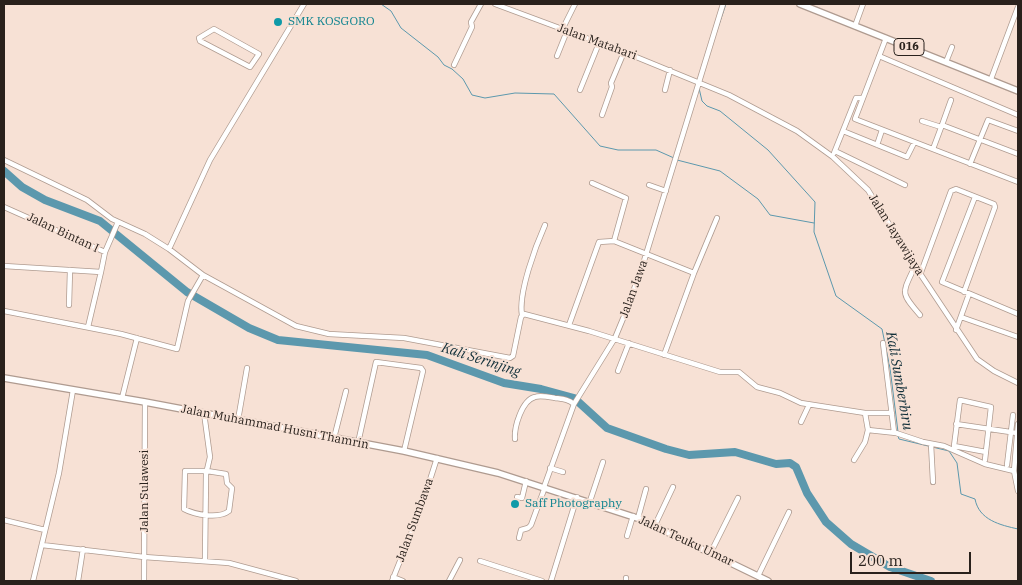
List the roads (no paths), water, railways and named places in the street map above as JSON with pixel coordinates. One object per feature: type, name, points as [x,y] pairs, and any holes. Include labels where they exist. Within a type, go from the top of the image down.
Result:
[{"type":"main road","name":"016","points":[[800,4],[1018,91]]},
{"type":"main road","name":"Jalan Muhammad Husni Thamrin","points":[[4,378],[145,402],[404,451],[545,487]]},
{"type":"main road","name":"Jalan Teuku Umar","points":[[545,487],[655,525],[768,581]]},
{"type":"street","points":[[169,248],[210,160],[269,59],[304,4]]},
{"type":"street","points":[[454,65],[472,27],[471,22],[480,4]]},
{"type":"street","name":"Jalan Matahari","points":[[496,4],[700,82]]},
{"type":"street","points":[[557,56],[575,4]]},
{"type":"street","name":"Jalan Jawa","points":[[519,538],[521,530],[531,525],[574,403],[615,338],[646,255],[723,4]]},
{"type":"street","points":[[855,26],[863,4]]},
{"type":"street","points":[[991,79],[1018,7]]},
{"type":"street","points":[[259,54],[248,67],[199,39],[214,29],[269,59]]},
{"type":"street","points":[[886,38],[855,119],[1018,182]]},
{"type":"street","points":[[580,90],[600,43]]},
{"type":"street","points":[[946,62],[952,47]]},
{"type":"street","points":[[602,115],[612,87],[611,83],[624,52]]},
{"type":"street","points":[[879,56],[1018,115]]},
{"type":"street","points":[[664,90],[670,70]]},
{"type":"street","name":"Jalan Jayawijaya","points":[[700,82],[776,119],[834,154],[868,190],[920,275],[977,359],[994,371],[1018,383]]},
{"type":"street","points":[[862,98],[856,98],[834,154],[905,185]]},
{"type":"street","points":[[933,150],[951,100]]},
{"type":"street","points":[[970,164],[988,120],[1018,131]]},
{"type":"street","points":[[922,121],[980,139],[1018,154]]},
{"type":"street","points":[[843,130],[907,157],[914,142]]},
{"type":"street","points":[[877,145],[882,130]]},
{"type":"street","points":[[4,160],[87,200],[118,222],[145,234],[169,248],[202,276],[290,324],[316,332],[404,338],[510,358],[513,356],[522,314],[521,306],[534,250],[545,225]]},
{"type":"street","points":[[592,183],[626,198],[627,202],[614,241]]},
{"type":"street","points":[[649,185],[666,191]]},
{"type":"street","points":[[920,275],[951,191],[957,190],[995,207],[964,292]]},
{"type":"street","points":[[975,197],[942,280],[945,284],[1018,314]]},
{"type":"street","name":"Jalan Bintan I","points":[[4,207],[105,252],[88,327]]},
{"type":"street","points":[[664,355],[694,273],[717,218]]},
{"type":"street","points":[[105,252],[118,222]]},
{"type":"street","points":[[569,325],[597,244],[604,240],[614,241],[694,273]]},
{"type":"street","points":[[4,266],[101,272]]},
{"type":"street","points":[[915,266],[904,294],[920,315]]},
{"type":"street","points":[[69,305],[70,270]]},
{"type":"street","points":[[4,311],[88,327],[178,349],[188,301],[202,276]]},
{"type":"street","points":[[956,330],[969,294]]},
{"type":"street","points":[[522,314],[615,338],[720,372],[739,372],[757,387],[809,405],[865,413],[892,413]]},
{"type":"street","points":[[961,317],[1018,337]]},
{"type":"street","points":[[122,398],[137,338]]},
{"type":"street","points":[[618,371],[629,343]]},
{"type":"street","points":[[883,344],[892,413],[897,433]]},
{"type":"street","points":[[358,443],[376,362],[412,366],[421,368],[423,372],[404,451]]},
{"type":"street","points":[[238,420],[247,368]]},
{"type":"street","points":[[33,581],[59,472],[73,390]]},
{"type":"street","points":[[334,438],[346,391]]},
{"type":"street","points":[[515,439],[518,419],[530,399],[536,396],[553,397],[574,403]]},
{"type":"street","points":[[985,460],[989,429],[991,406],[965,400],[959,402],[954,446],[986,452]]},
{"type":"street","name":"Jalan Sulawesi","points":[[144,581],[145,402]]},
{"type":"street","points":[[801,422],[809,405]]},
{"type":"street","points":[[204,413],[210,457],[206,470],[205,561]]},
{"type":"street","points":[[854,460],[865,442],[868,430],[865,413]]},
{"type":"street","points":[[1012,471],[1017,451],[1013,415]]},
{"type":"street","points":[[956,424],[1014,432]]},
{"type":"street","points":[[1018,424],[1014,432],[1012,471],[1018,491]]},
{"type":"street","points":[[868,430],[897,433],[930,447],[948,447],[985,464],[1012,471]]},
{"type":"street","points":[[930,447],[933,482]]},
{"type":"street","name":"Jalan Sumbawa","points":[[393,579],[420,511],[437,458]]},
{"type":"street","points":[[590,501],[603,462]]},
{"type":"street","points":[[550,468],[564,472]]},
{"type":"street","points":[[206,470],[225,473],[227,483],[232,488],[229,511],[225,514],[206,515],[192,513],[184,507],[185,471],[206,470]]},
{"type":"street","points":[[517,497],[522,498],[526,481]]},
{"type":"street","points":[[655,525],[673,487]]},
{"type":"street","points":[[627,536],[646,489]]},
{"type":"street","points":[[551,581],[576,497]]},
{"type":"street","points":[[711,552],[738,498]]},
{"type":"street","points":[[758,576],[789,512]]},
{"type":"street","points":[[4,520],[45,530]]},
{"type":"street","points":[[42,545],[244,566],[296,581]]},
{"type":"street","points":[[78,581],[83,550]]},
{"type":"street","points":[[450,581],[460,560]]},
{"type":"street","points":[[480,561],[542,581]]},
{"type":"street","points":[[393,579],[403,581]]},
{"type":"waterway","name":"Kali Sumberbiru","points":[[381,4],[391,11],[401,28],[463,79],[472,95],[485,98],[515,93],[554,94],[600,146],[618,150],[656,150],[674,158]]},
{"type":"waterway","points":[[715,36],[726,4]]},
{"type":"waterway","name":"Kali Sumberbiru","points":[[699,88],[702,101],[707,106],[720,111],[768,150],[815,202],[814,232],[836,296],[882,329],[890,368],[898,432]]},
{"type":"waterway","name":"Kali Sumberbiru","points":[[677,160],[720,171],[758,199],[770,215],[814,223]]},
{"type":"waterway","name":"Kali Serinjing","points":[[4,171],[22,187],[45,200],[100,221],[187,292],[249,328],[278,340],[427,355],[504,383],[541,389],[574,398],[607,428],[666,449],[689,455],[735,452],[776,464],[790,463],[796,467],[807,493],[826,522],[851,544],[890,567],[931,581]]},
{"type":"waterway","name":"Kali Sumberbiru","points":[[898,436],[899,439],[949,451],[957,463],[961,494],[975,499],[977,506],[986,517],[1004,526],[1018,529]]},
{"type":"place","name":"SMK KOSGORO","points":[[278,22]]},
{"type":"place","name":"Saff Photography","points":[[515,504]]}]
